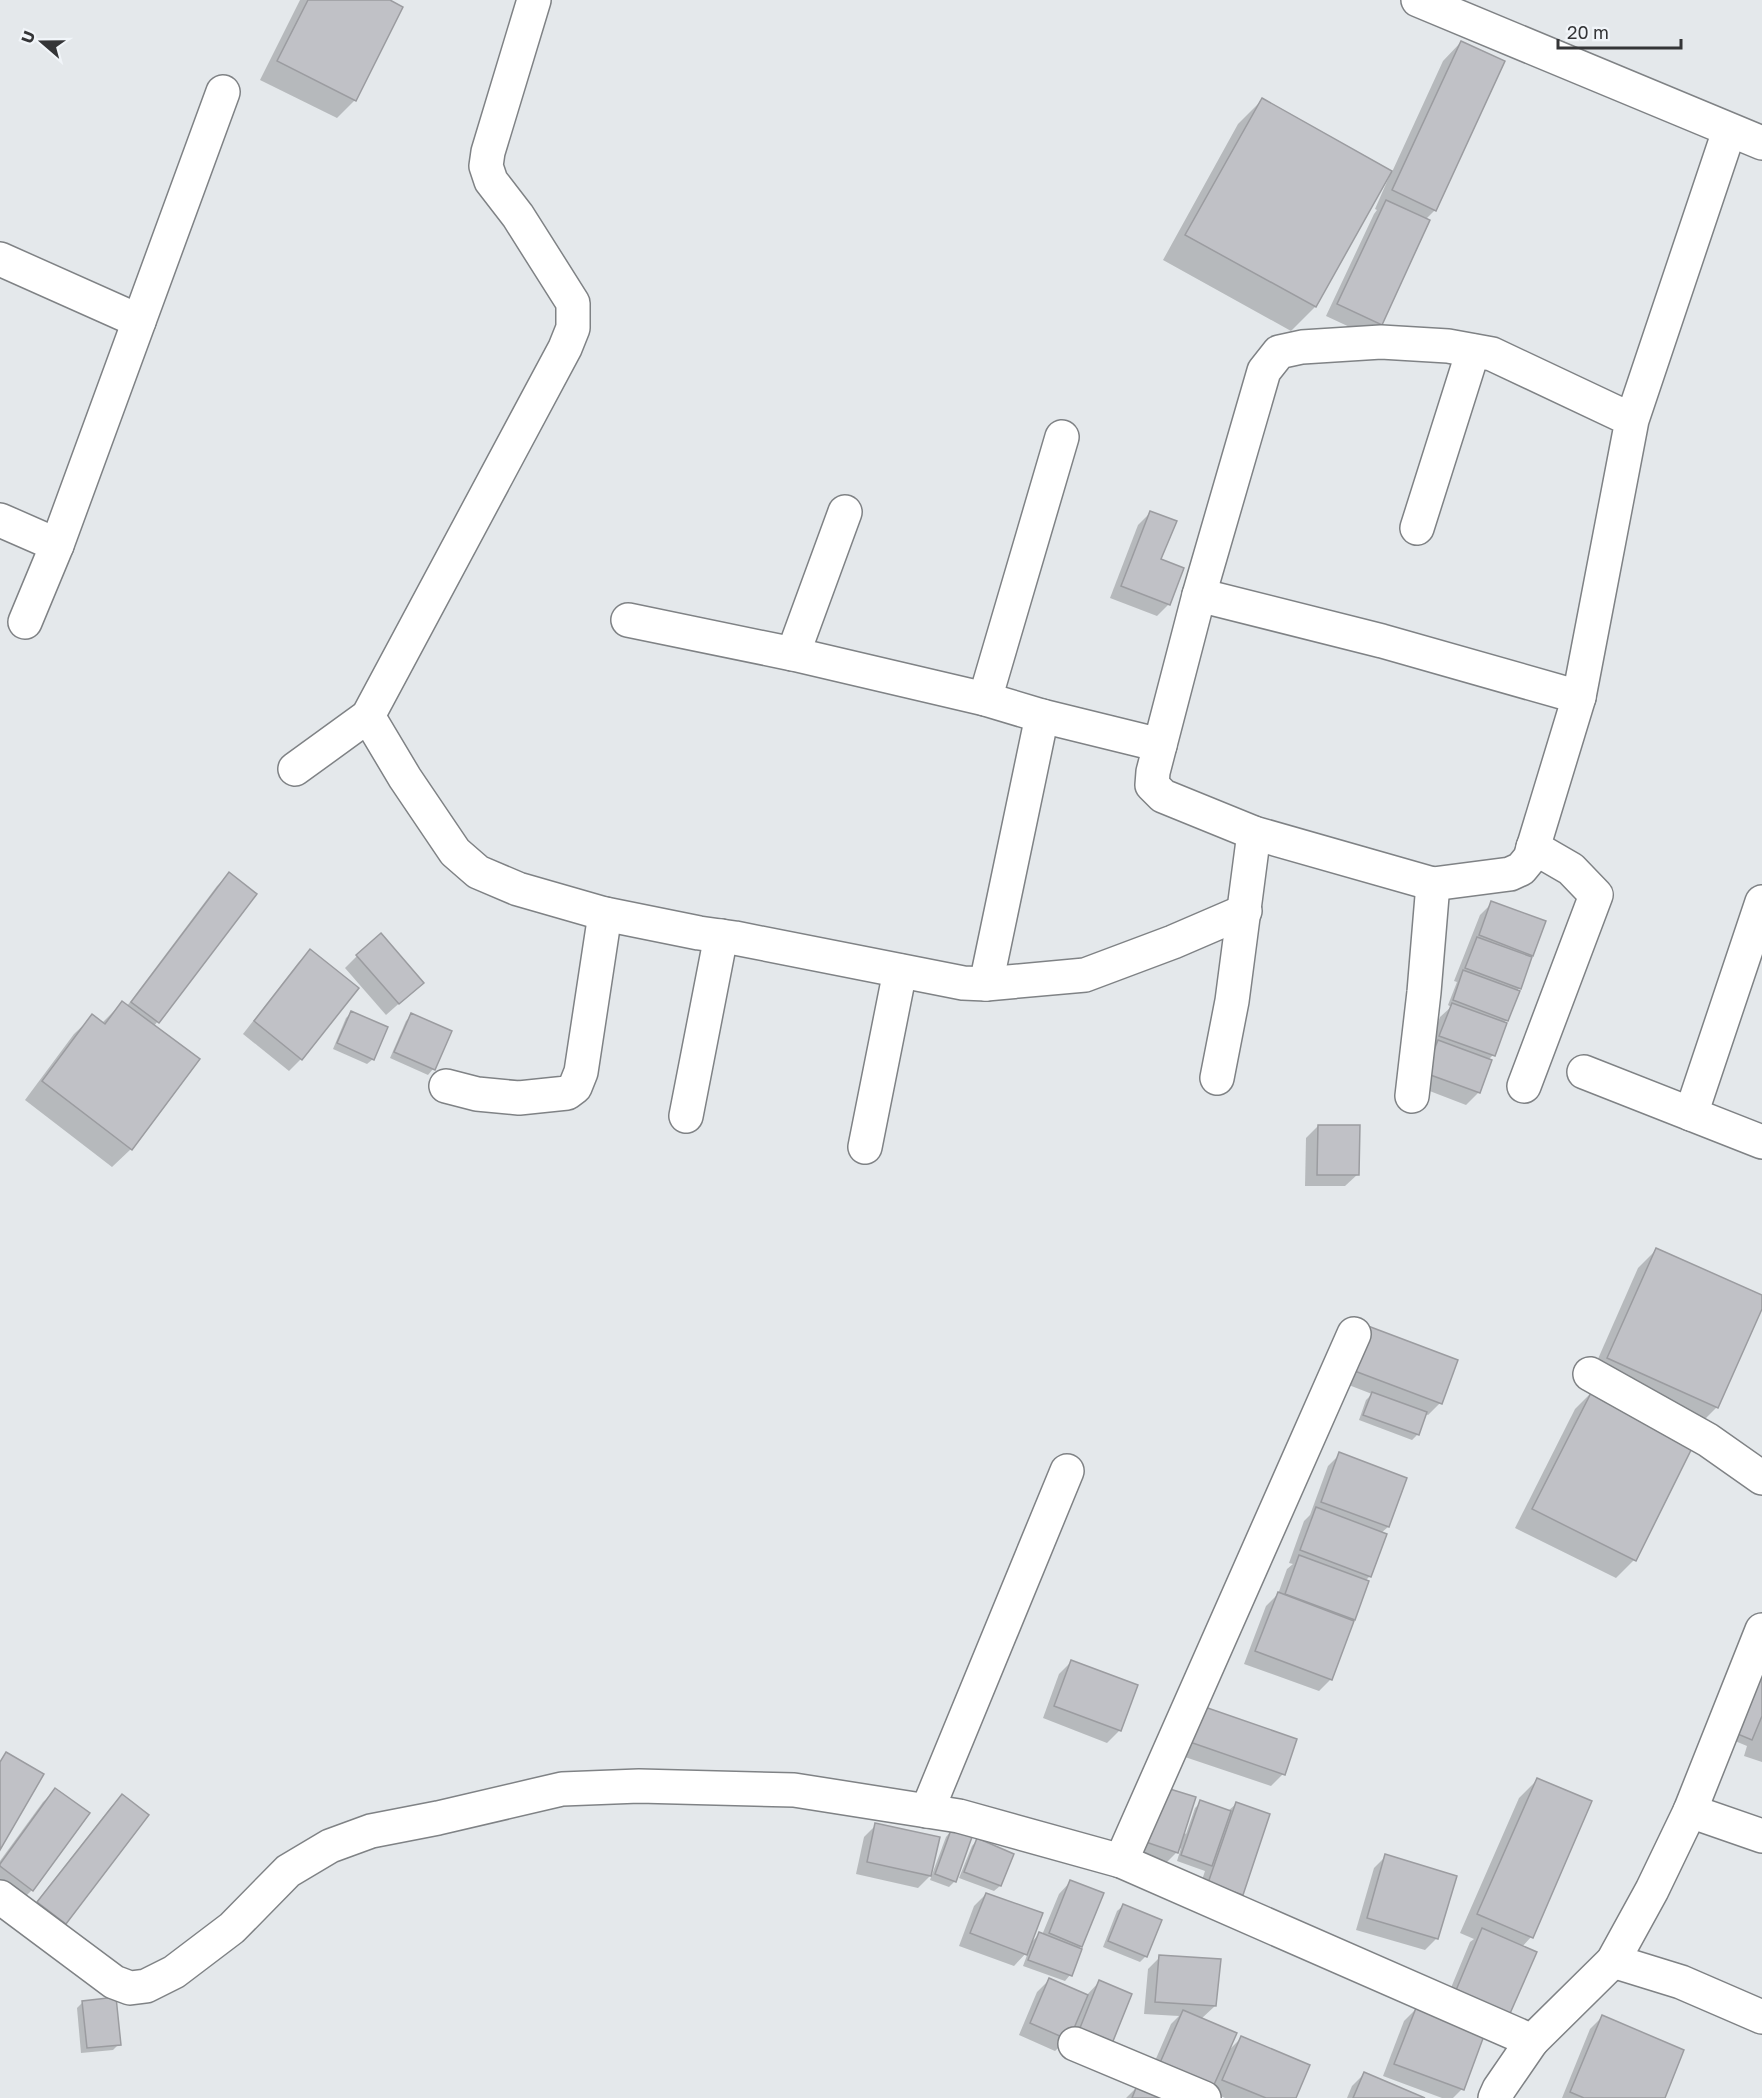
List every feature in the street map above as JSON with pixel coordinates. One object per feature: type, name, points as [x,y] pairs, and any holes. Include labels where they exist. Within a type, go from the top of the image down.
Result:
[{"type":"street","points":[[295,769],[368,716],[565,348],[573,328],[573,303],[518,216],[491,181],[486,166],[488,152],[534,0]]},
{"type":"street","points":[[1418,0],[1762,144]]},
{"type":"street","points":[[25,622],[57,545],[223,92]]},
{"type":"street","points":[[1632,420],[1492,354],[1448,346],[1381,342],[1302,347],[1279,352],[1264,371],[1199,595],[1160,745],[1152,785],[1163,796],[1254,833],[1433,884],[1510,874],[1521,869],[1530,858],[1580,697],[1632,420],[1730,131]]},
{"type":"street","points":[[0,259],[139,321]]},
{"type":"street","points":[[1417,528],[1473,351]]},
{"type":"street","points":[[985,699],[1062,436]]},
{"type":"street","points":[[794,654],[844,512]]},
{"type":"street","points":[[0,520],[57,545]]},
{"type":"street","points":[[1199,595],[1382,641],[1580,697]]},
{"type":"street","points":[[628,620],[794,654],[985,699],[1042,716],[1160,745]]},
{"type":"street","points":[[368,716],[405,778],[455,852],[478,872],[518,889],[605,914],[963,983],[986,984],[1085,975],[1173,942],[1245,911]]},
{"type":"street","points":[[986,984],[1042,716]]},
{"type":"street","points":[[1217,1078],[1232,1001],[1254,833]]},
{"type":"street","points":[[1524,1086],[1596,895],[1571,869],[1533,847]]},
{"type":"street","points":[[1413,1096],[1433,884]]},
{"type":"street","points":[[1690,1114],[1762,902]]},
{"type":"street","points":[[446,1086],[477,1094],[519,1098],[567,1093],[576,1087],[581,1072],[605,914]]},
{"type":"street","points":[[686,1116],[721,936]]},
{"type":"street","points":[[865,1147],[900,971]]},
{"type":"street","points":[[1584,1072],[1762,1143]]},
{"type":"street","points":[[1121,1861],[1354,1334]]},
{"type":"street","points":[[1590,1374],[1708,1440],[1762,1478]]},
{"type":"street","points":[[927,1811],[1067,1471]]},
{"type":"street","points":[[1495,2098],[1532,2041],[1613,1961],[1652,1890],[1690,1811],[1762,1630]]},
{"type":"street","points":[[0,1897],[114,1982],[130,1988],[147,1986],[174,1972],[232,1928],[288,1871],[330,1846],[371,1831],[562,1789],[639,1786],[794,1790],[959,1816],[1121,1861],[1532,2041]]},
{"type":"street","points":[[1690,1811],[1762,1836]]},
{"type":"street","points":[[1613,1961],[1681,1983],[1762,2017]]},
{"type":"street","points":[[1075,2044],[1204,2098]]},
{"type":"building","points":[[308,0],[390,0],[403,7],[356,101],[277,61]]},
{"type":"building","points":[[1461,41],[1505,61],[1436,211],[1392,190]]},
{"type":"building","points":[[1262,98],[1392,171],[1316,307],[1185,235]]},
{"type":"building","points":[[1386,200],[1430,220],[1382,325],[1337,304]]},
{"type":"building","points":[[1150,511],[1177,521],[1161,559],[1184,568],[1170,605],[1121,586]]},
{"type":"building","points":[[229,872],[257,894],[159,1023],[131,1002]]},
{"type":"building","points":[[1491,901],[1546,921],[1533,956],[1479,935]]},
{"type":"building","points":[[381,933],[424,983],[399,1004],[356,955]]},
{"type":"building","points":[[1477,937],[1532,957],[1521,989],[1465,968]]},
{"type":"building","points":[[310,949],[359,988],[302,1060],[254,1021]]},
{"type":"building","points":[[1463,970],[1520,991],[1508,1021],[1453,1000]]},
{"type":"building","points":[[122,1001],[200,1059],[132,1150],[42,1081],[92,1014],[105,1024]]},
{"type":"building","points":[[1452,1003],[1507,1023],[1495,1056],[1439,1036]]},
{"type":"building","points":[[351,1011],[388,1027],[374,1060],[337,1043]]},
{"type":"building","points":[[411,1013],[452,1031],[435,1070],[394,1052]]},
{"type":"building","points":[[1438,1040],[1492,1060],[1480,1093],[1425,1073]]},
{"type":"building","points":[[1318,1125],[1360,1125],[1359,1175],[1317,1175]]},
{"type":"building","points":[[1656,1248],[1762,1295],[1762,1309],[1718,1408],[1607,1358]]},
{"type":"building","points":[[1368,1326],[1458,1360],[1442,1404],[1352,1370]]},
{"type":"building","points":[[1593,1389],[1696,1440],[1636,1561],[1532,1509]]},
{"type":"building","points":[[1372,1392],[1427,1412],[1419,1435],[1363,1415]]},
{"type":"building","points":[[1339,1452],[1407,1478],[1389,1527],[1321,1502]]},
{"type":"building","points":[[1316,1507],[1387,1534],[1371,1577],[1300,1550]]},
{"type":"building","points":[[1299,1555],[1369,1581],[1355,1620],[1285,1594]]},
{"type":"building","points":[[1278,1592],[1354,1621],[1332,1680],[1255,1651]]},
{"type":"building","points":[[1071,1660],[1138,1685],[1121,1731],[1054,1706]]},
{"type":"building","points":[[1762,1672],[1762,1716],[1752,1740],[1728,1730]]},
{"type":"building","points":[[1199,1705],[1297,1739],[1285,1775],[1187,1741]]},
{"type":"building","points":[[6,1752],[44,1774],[0,1850],[0,1762]]},
{"type":"building","points":[[1537,1778],[1592,1801],[1533,1938],[1477,1914]]},
{"type":"building","points":[[1157,1785],[1196,1797],[1178,1853],[1140,1840]]},
{"type":"building","points":[[55,1788],[90,1813],[33,1891],[0,1864]]},
{"type":"building","points":[[122,1794],[149,1815],[66,1924],[37,1902]]},
{"type":"building","points":[[1200,1800],[1231,1811],[1212,1866],[1181,1855]]},
{"type":"building","points":[[1236,1802],[1270,1814],[1243,1895],[1208,1883]]},
{"type":"building","points":[[875,1823],[940,1837],[931,1876],[867,1862]]},
{"type":"building","points":[[951,1830],[972,1837],[956,1882],[935,1874]]},
{"type":"building","points":[[977,1838],[1014,1854],[1001,1886],[964,1872]]},
{"type":"building","points":[[1385,1854],[1457,1876],[1438,1939],[1367,1918]]},
{"type":"building","points":[[1070,1880],[1104,1893],[1082,1947],[1049,1933]]},
{"type":"building","points":[[986,1893],[1043,1913],[1027,1955],[970,1933]]},
{"type":"building","points":[[1123,1904],[1162,1920],[1147,1957],[1108,1941]]},
{"type":"building","points":[[1482,1928],[1537,1952],[1508,2018],[1454,1995]]},
{"type":"building","points":[[1039,1932],[1082,1949],[1072,1976],[1028,1960]]},
{"type":"building","points":[[1159,1955],[1221,1959],[1216,2006],[1155,2002]]},
{"type":"building","points":[[1049,1978],[1088,1995],[1069,2040],[1030,2023]]},
{"type":"building","points":[[1099,1980],[1132,1994],[1107,2056],[1074,2043]]},
{"type":"building","points":[[116,1997],[121,2045],[87,2048],[82,2001]]},
{"type":"building","points":[[1416,2008],[1485,2033],[1464,2090],[1394,2064]]},
{"type":"building","points":[[1183,2010],[1237,2033],[1209,2096],[1156,2072]]},
{"type":"building","points":[[1602,2015],[1684,2050],[1665,2098],[1584,2098],[1570,2092]]},
{"type":"building","points":[[1241,2036],[1310,2065],[1296,2098],[1266,2098],[1222,2080]]},
{"type":"building","points":[[1364,2072],[1425,2098],[1353,2098]]},
{"type":"building","points":[[1138,2083],[1172,2098],[1132,2098]]}]
